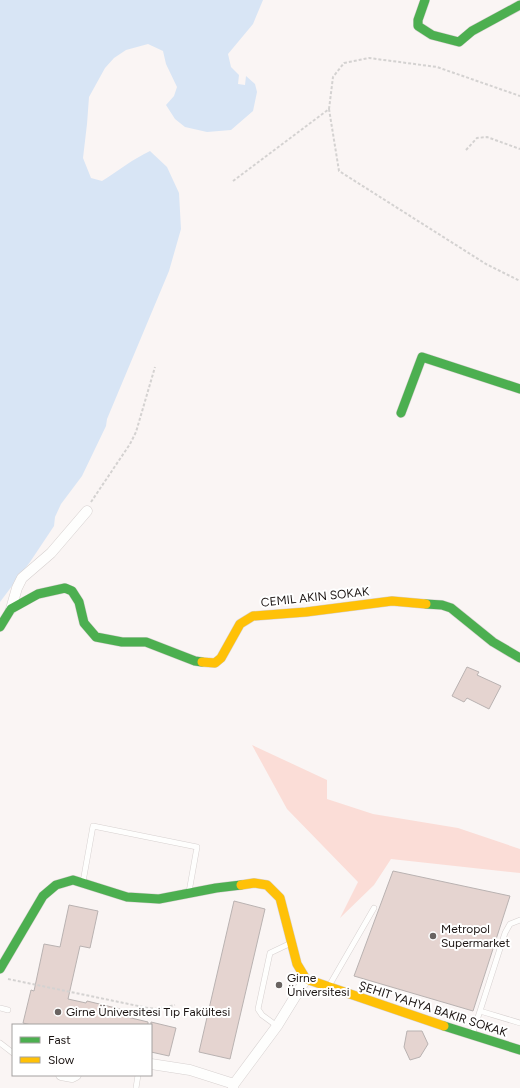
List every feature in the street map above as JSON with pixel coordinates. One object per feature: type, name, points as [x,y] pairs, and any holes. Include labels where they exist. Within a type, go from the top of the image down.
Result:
[{"type":"street","points":[[425,0],[418,20],[418,26],[422,30],[446,40],[459,42],[472,31],[520,5]]},
{"type":"street","points":[[401,413],[422,357],[520,389]]},
{"type":"street","points":[[0,627],[11,608],[17,588],[22,578],[51,554],[87,511]]},
{"type":"street","name":"CEMIL AKIN SOKAK","points":[[11,608],[38,594],[65,588],[72,591],[79,602],[84,623],[96,637],[122,642],[146,642],[195,661],[214,663],[221,658],[240,624],[253,616],[306,612],[392,601],[434,605],[451,608],[493,642],[520,658]]},
{"type":"street","points":[[0,969],[43,896],[56,885],[73,880],[127,897],[159,898],[254,883],[267,886],[280,898],[297,964],[306,979],[520,1050]]},
{"type":"street","points":[[152,1064],[190,1070],[233,1086],[277,1026],[306,979]]},
{"type":"lane","points":[[83,883],[93,826],[197,847],[189,893]]},
{"type":"lane","points":[[329,986],[374,908]]},
{"type":"lane","points":[[472,1035],[504,933],[510,924],[520,920]]},
{"type":"lane","points":[[277,1026],[262,1015],[258,1009],[270,953],[291,943]]},
{"type":"lane","points":[[0,1008],[8,1010]]},
{"type":"lane","points":[[480,1011],[520,1023]]},
{"type":"lane","points":[[0,1043],[12,1052]]},
{"type":"lane","points":[[136,1088],[138,1076]]},
{"type":"path","points":[[520,96],[437,67],[369,58],[344,63],[333,77],[329,109],[339,172],[486,264],[520,281]]},
{"type":"path","points":[[233,181],[329,109]]},
{"type":"path","points":[[466,150],[477,138],[487,137],[520,149]]},
{"type":"path","points":[[87,511],[92,500],[130,444],[136,432],[155,367]]},
{"type":"path","points":[[8,979],[157,1010],[175,1006]]},
{"type":"shaded area","points":[[252,745],[327,780],[327,799],[373,814],[458,828],[520,849],[520,873],[391,859],[374,885],[340,918],[358,882],[287,809]]},
{"type":"water","points":[[0,0],[263,0],[253,24],[228,54],[231,67],[239,75],[238,84],[245,85],[246,76],[255,84],[257,92],[253,111],[231,130],[207,132],[185,127],[175,119],[166,105],[174,96],[177,87],[166,64],[163,51],[148,44],[126,50],[114,58],[105,68],[89,97],[83,158],[91,178],[102,181],[150,151],[167,167],[179,193],[181,229],[169,271],[107,419],[106,426],[82,476],[61,504],[55,517],[54,526],[30,562],[0,602]]},
{"type":"building","points":[[467,667],[479,672],[477,675],[501,686],[489,709],[467,698],[464,702],[452,696]]},
{"type":"building","name":"Metropol Supermarket","points":[[393,871],[510,896],[473,1011],[354,976]]},
{"type":"building","points":[[234,901],[265,909],[230,1059],[199,1052]]},
{"type":"building","points":[[69,905],[98,911],[90,948],[80,946],[68,999],[86,1003],[87,1001],[124,1010],[123,1016],[148,1022],[148,1024],[23,1023],[31,990],[34,991],[44,944],[60,947]]},
{"type":"building","points":[[151,1022],[176,1028],[169,1056],[152,1052]]},
{"type":"building","points":[[407,1031],[422,1031],[428,1044],[420,1057],[410,1060],[404,1047]]},
{"type":"traffic: fast","points":[[425,0],[418,20],[418,26],[432,35],[459,42],[472,31],[520,5]]},
{"type":"traffic: fast","points":[[401,413],[422,357],[520,389]]},
{"type":"traffic: fast","points":[[0,627],[11,609],[38,594],[65,588],[72,591],[79,602],[84,623],[96,637],[122,642],[146,642],[195,661],[202,662]]},
{"type":"traffic: fast","points":[[426,604],[442,605],[451,608],[493,642],[520,658]]},
{"type":"traffic: fast","points":[[0,969],[43,896],[56,885],[73,880],[127,897],[159,899],[216,888],[241,885]]},
{"type":"traffic: fast","points":[[444,1026],[520,1050]]},
{"type":"traffic: slow","points":[[202,662],[215,663],[221,658],[240,624],[253,616],[306,612],[392,601],[426,604]]},
{"type":"traffic: slow","points":[[241,885],[254,883],[267,885],[280,898],[297,964],[306,979],[444,1026]]},
{"type":"place","name":"Metropol Supermarket","points":[[433,936]]},
{"type":"place","name":"Girne Üniversitesi","points":[[279,985]]},
{"type":"place","name":"Girne Üniversitesi Tıp Fakültesi","points":[[58,1012]]}]
